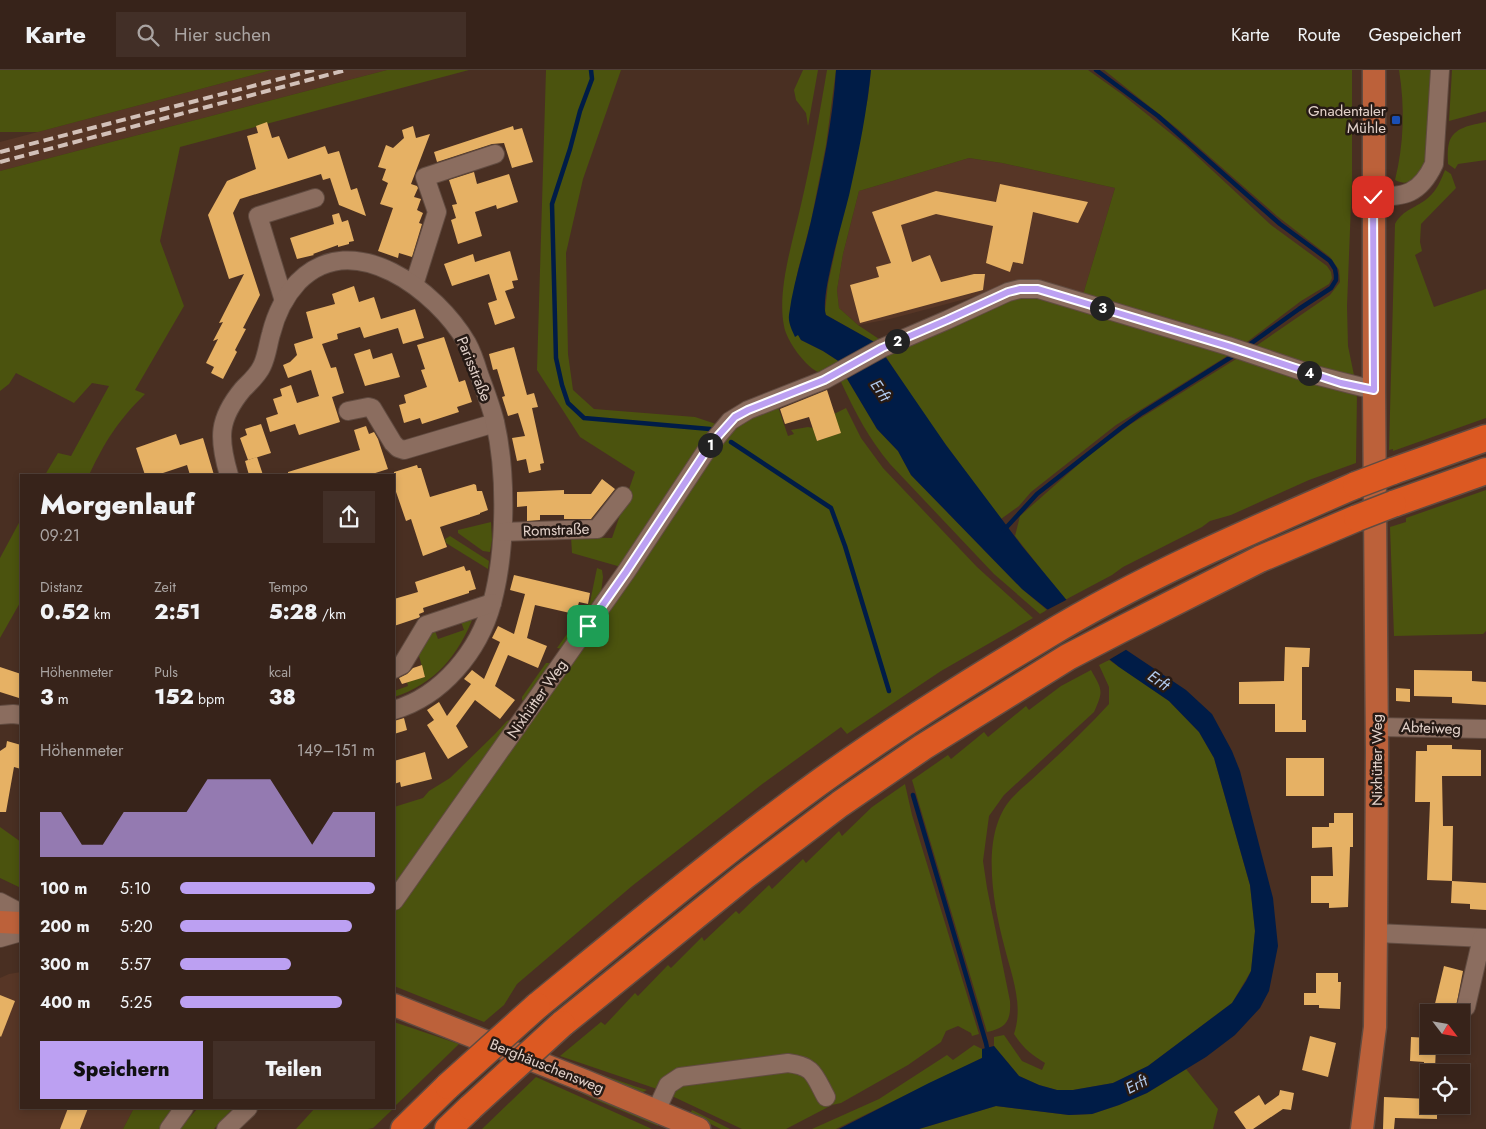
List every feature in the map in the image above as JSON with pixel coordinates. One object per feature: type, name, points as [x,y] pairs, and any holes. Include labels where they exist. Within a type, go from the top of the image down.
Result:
[{"type":"highway","points":[[404,1129],[448,1086],[537,1006],[726,852],[820,782],[908,722],[1043,637],[1092,609],[1203,553],[1356,485],[1486,438]]},
{"type":"highway","points":[[448,1129],[562,1024],[745,876],[840,804],[923,747],[1068,657],[1260,559],[1357,518],[1486,471]]},
{"type":"main road","name":"Nixhütter Weg","points":[[1362,1129],[1374,1027],[1376,933],[1374,70]]},
{"type":"main road","points":[[0,922],[20,923]]},
{"type":"main road","name":"Berghäuschensweg","points":[[395,1005],[699,1129]]},
{"type":"street","points":[[1373,197],[1402,196],[1422,185],[1429,175],[1434,164],[1440,70]]},
{"type":"street","points":[[414,285],[437,212],[425,177],[495,154]]},
{"type":"street","points":[[284,301],[258,216],[315,198]]},
{"type":"street","name":"Parisstraße","points":[[229,474],[223,447],[224,419],[227,411],[262,366],[273,325],[284,301],[304,276],[325,265],[353,260],[388,270],[424,292],[442,309],[468,345],[484,386],[495,423],[502,473],[503,532],[492,603],[486,621],[473,645],[442,684],[431,693],[408,706],[395,710]]},
{"type":"street","name":"Nixhütter Weg","points":[[395,900],[626,572],[710,445],[730,422],[742,413],[824,380],[882,348],[1008,292],[1020,289],[1038,289],[1228,346],[1341,383],[1374,390]]},
{"type":"street","points":[[348,411],[372,408],[393,443],[398,448],[404,450],[495,423]]},
{"type":"street","name":"Romstraße","points":[[503,532],[597,529],[623,496]]},
{"type":"street","points":[[395,668],[402,665],[426,625],[492,603]]},
{"type":"street","points":[[0,716],[20,715]]},
{"type":"street","name":"Abteiweg","points":[[1377,727],[1486,729]]},
{"type":"street","points":[[0,902],[20,912]]},
{"type":"street","points":[[0,938],[20,932]]},
{"type":"street","points":[[1376,933],[1484,938],[1467,1004]]},
{"type":"street","points":[[656,1111],[668,1085],[680,1077],[788,1063],[799,1064],[810,1069],[826,1096]]},
{"type":"street","points":[[169,1129],[183,1109]]},
{"type":"street","points":[[226,1129],[247,1109]]},
{"type":"shaded area","points":[[272,70],[387,70],[0,171],[0,142]]},
{"type":"shaded area","points":[[969,158],[1002,163],[1115,188],[1082,298],[988,293],[890,319],[858,325],[839,308],[837,290],[843,254],[859,191]]},
{"type":"shaded area","points":[[20,972],[20,1109],[133,1109],[123,1129],[0,1129],[0,978]]},
{"type":"green space","points":[[0,70],[272,70],[38,132],[0,132]]},
{"type":"green space","points":[[387,70],[469,70],[180,147],[160,241],[184,306],[135,390],[145,394],[113,432],[90,474],[46,474],[58,453],[71,456],[109,386],[92,383],[74,403],[16,373],[9,384],[0,391],[0,171]]},
{"type":"green space","points":[[546,70],[621,70],[583,179],[566,253],[568,354],[573,390],[594,409],[695,417],[719,425],[621,567],[572,553],[571,537],[612,538],[635,472],[580,437],[537,370]]},
{"type":"green space","points":[[803,70],[818,70],[808,126],[806,113],[796,100],[794,90]]},
{"type":"green space","points":[[827,70],[836,70],[826,145],[789,317],[801,340],[840,362],[820,373],[803,360],[788,339],[784,326],[782,298],[786,268],[808,174]]},
{"type":"green space","points":[[871,70],[1088,70],[1123,95],[1185,145],[1271,225],[1327,266],[1332,278],[1329,284],[1301,301],[1243,345],[1082,298],[1115,188],[1002,163],[969,158],[859,191],[843,254],[837,290],[839,308],[858,325],[879,339],[876,343],[826,315],[825,311],[828,284],[868,97]]},
{"type":"green space","points":[[1104,70],[1352,70],[1352,179],[1347,306],[1348,346],[1355,380],[1253,348],[1330,295],[1340,282],[1339,270],[1330,257],[1277,216],[1179,130]]},
{"type":"green space","points":[[1399,70],[1431,70],[1426,159],[1419,175],[1406,183],[1395,180],[1403,125]]},
{"type":"green space","points":[[1452,70],[1486,70],[1486,111],[1449,121]]},
{"type":"green space","points":[[1486,122],[1486,160],[1458,164],[1455,169],[1448,164],[1448,146],[1455,133],[1475,124]]},
{"type":"green space","points":[[1445,170],[1451,174],[1456,188],[1421,224],[1420,242],[1422,251],[1415,255],[1434,307],[1486,289],[1486,418],[1393,451],[1393,449],[1389,450],[1395,224],[1402,215],[1432,194]]},
{"type":"green space","points":[[1035,294],[1232,353],[1116,425],[1031,492],[1019,506],[1001,519],[931,425],[884,354],[994,303]]},
{"type":"green space","points":[[1241,356],[1357,392],[1356,463],[1309,480],[1231,515],[1210,521],[1065,600],[1015,536],[1020,516],[1088,456],[1131,424]]},
{"type":"green space","points":[[846,377],[877,429],[898,451],[911,475],[1022,589],[1047,610],[1040,614],[994,574],[882,455],[863,425],[841,382]]},
{"type":"green space","points":[[777,404],[788,436],[794,434],[791,430],[808,427],[813,428],[817,441],[840,433],[834,414],[846,408],[861,438],[883,468],[977,567],[1033,618],[941,671],[847,734],[841,727],[761,785],[632,886],[517,984],[504,1005],[484,1022],[395,986],[395,906],[669,516],[736,424]]},
{"type":"green space","points":[[1486,490],[1486,631],[1483,634],[1394,636],[1390,527],[1406,522],[1406,518]]},
{"type":"green space","points":[[20,521],[20,603],[0,638],[0,558]]},
{"type":"green space","points":[[491,522],[492,540],[490,552],[483,551],[458,533],[458,530]]},
{"type":"green space","points":[[450,536],[489,561],[488,569],[446,543],[445,539]]},
{"type":"green space","points":[[597,568],[602,570],[601,593],[564,649],[557,648],[590,602]]},
{"type":"green space","points":[[474,615],[461,643],[444,666],[422,684],[395,697],[395,691],[408,686],[407,682],[425,677],[417,649],[434,628],[438,639],[464,630],[460,619]]},
{"type":"green space","points":[[1109,660],[1169,701],[1199,732],[1214,758],[1250,885],[1255,931],[1251,971],[1232,1003],[1148,1066],[1113,1083],[1073,1090],[1057,1090],[1039,1085],[1019,1076],[994,1046],[994,1037],[1004,1035],[1022,1061],[1042,1070],[1045,1063],[1028,1051],[1014,1034],[1018,1012],[1017,1000],[996,910],[993,890],[992,850],[995,831],[1001,814],[1011,799],[1109,704],[1109,687],[1099,665]]},
{"type":"green space","points":[[546,663],[553,665],[526,704],[522,697]]},
{"type":"green space","points":[[1091,670],[1100,690],[1094,712],[1004,795],[989,816],[983,861],[1010,1001],[1010,1013],[1003,1025],[987,1032],[912,780],[948,755],[951,759],[984,732],[988,737],[1026,706],[1029,710],[1061,686]]},
{"type":"green space","points":[[515,720],[395,886],[395,807],[423,798],[429,791],[450,778],[507,721]]},
{"type":"green space","points":[[905,784],[912,815],[979,1034],[972,1036],[971,1033],[958,1026],[946,1031],[941,1042],[908,1065],[841,1103],[832,1105],[786,1129],[742,1129],[657,1089],[560,1056],[601,1022],[605,1025],[635,993],[638,996],[668,965],[671,968],[702,937],[704,941],[736,911],[739,914],[769,885],[772,889],[803,859],[806,863],[839,831],[842,836],[872,807]]},
{"type":"green space","points":[[0,827],[20,841],[20,888],[0,878]]},
{"type":"green space","points":[[395,1022],[459,1044],[395,1106]]},
{"type":"green space","points":[[974,1045],[982,1049],[982,1058],[836,1129],[812,1129],[879,1099],[947,1055],[953,1060]]},
{"type":"green space","points":[[557,1059],[634,1086],[647,1090],[641,1093]]},
{"type":"green space","points":[[1186,1069],[1218,1109],[1213,1129],[919,1129],[996,1106],[1069,1115],[1092,1114],[1147,1093]]},
{"type":"green space","points":[[540,1073],[657,1122],[658,1126],[596,1100]]},
{"type":"green space","points":[[536,1077],[652,1129],[482,1129]]},
{"type":"green space","points":[[133,1109],[173,1109],[161,1129],[123,1129]]},
{"type":"green space","points":[[197,1109],[232,1109],[214,1129],[179,1129]]},
{"type":"green space","points":[[314,1109],[393,1109],[373,1128],[296,1129]]},
{"type":"green space","points":[[692,1110],[730,1129],[721,1129],[690,1114]]},
{"type":"water","name":"Erft","points":[[836,70],[871,70],[857,161],[829,274],[826,291],[826,315],[876,343],[946,445],[1022,546],[1074,609],[1098,631],[1186,690],[1212,714],[1232,751],[1240,771],[1273,898],[1278,946],[1269,991],[1260,1008],[1235,1035],[1206,1057],[1147,1093],[1092,1114],[1069,1115],[996,1106],[919,1129],[839,1129],[982,1058],[982,1049],[994,1046],[1019,1076],[1039,1085],[1057,1090],[1073,1090],[1113,1083],[1148,1066],[1232,1003],[1251,971],[1255,931],[1250,885],[1214,758],[1199,732],[1169,701],[1119,667],[1022,589],[911,475],[898,451],[877,429],[846,377],[840,362],[801,340],[798,335],[795,337],[790,326],[789,315],[823,165],[830,127]]},
{"type":"pier","points":[[1068,599],[1099,629],[1129,648],[1107,661],[1045,611]]},
{"type":"building","points":[[267,122],[272,138],[279,136],[288,159],[325,146],[328,154],[339,151],[351,190],[357,188],[366,216],[339,205],[330,178],[323,180],[321,174],[240,199],[233,213],[260,295],[243,328],[246,329],[235,350],[237,352],[223,379],[211,373],[214,367],[206,363],[218,339],[213,341],[223,322],[219,323],[244,274],[229,279],[208,215],[227,181],[256,169],[247,136],[258,133],[256,126]]},
{"type":"building","points":[[413,126],[416,138],[430,134],[411,184],[418,188],[414,197],[421,199],[417,210],[423,213],[419,223],[422,224],[412,257],[399,253],[398,258],[378,251],[393,208],[380,204],[388,183],[382,180],[386,169],[378,167],[386,145],[393,148],[404,138],[402,130]]},
{"type":"building","points":[[513,126],[514,130],[522,128],[533,162],[512,168],[504,143],[492,144],[437,162],[434,152]]},
{"type":"building","points":[[474,172],[477,184],[509,174],[518,202],[497,209],[496,205],[475,212],[482,236],[458,244],[451,220],[456,218],[452,205],[457,204],[449,180]]},
{"type":"building","points":[[1000,184],[1088,202],[1078,223],[1033,212],[1023,264],[1013,262],[1010,272],[986,263],[993,226],[936,214],[901,225],[912,262],[930,255],[941,282],[974,274],[985,274],[983,290],[860,323],[850,285],[879,277],[876,267],[891,263],[872,212],[936,191],[996,202]]},
{"type":"building","points":[[339,213],[342,222],[348,220],[354,241],[297,259],[290,238],[334,224],[332,215]]},
{"type":"building","points":[[510,251],[518,280],[512,281],[514,288],[505,291],[515,318],[495,325],[488,303],[497,300],[489,274],[452,286],[444,264],[473,254],[475,262]]},
{"type":"building","points":[[354,286],[359,302],[374,297],[381,319],[415,309],[424,338],[403,344],[398,328],[364,338],[360,327],[337,334],[338,339],[322,344],[331,368],[336,367],[344,393],[332,397],[340,422],[299,435],[295,424],[270,432],[266,418],[278,414],[273,399],[282,396],[280,389],[291,385],[297,403],[319,396],[311,370],[288,378],[283,365],[290,362],[297,355],[294,344],[313,338],[306,312],[335,304],[332,294]]},
{"type":"building","points":[[444,337],[459,382],[465,380],[472,402],[457,407],[459,412],[422,424],[420,418],[404,423],[399,405],[406,403],[404,395],[427,387],[421,370],[425,369],[417,345]]},
{"type":"building","points":[[514,347],[527,395],[534,393],[538,407],[532,408],[544,463],[540,464],[541,470],[529,473],[526,459],[517,461],[512,438],[525,436],[518,413],[508,416],[502,397],[505,396],[497,369],[493,370],[489,354]]},
{"type":"building","points":[[370,349],[373,359],[392,353],[400,377],[365,386],[354,354]]},
{"type":"building","points":[[827,390],[841,433],[817,441],[809,417],[785,424],[780,409]]},
{"type":"building","points":[[261,424],[271,453],[248,460],[240,438],[247,435],[245,429]]},
{"type":"building","points":[[366,426],[369,434],[374,432],[388,469],[372,474],[288,474],[288,472],[360,450],[354,430]]},
{"type":"building","points":[[176,434],[180,445],[203,438],[214,474],[190,474],[187,465],[160,474],[145,474],[136,448]]},
{"type":"building","points":[[257,457],[263,474],[249,474],[245,461]]},
{"type":"building","points":[[417,465],[418,468],[421,468],[430,497],[474,484],[477,491],[482,491],[488,510],[440,527],[447,547],[423,556],[411,519],[406,521],[395,489],[394,472]]},
{"type":"building","points":[[602,479],[615,489],[591,519],[564,519],[564,515],[540,515],[540,520],[527,521],[527,506],[517,507],[517,492],[564,490],[564,494],[591,494]]},
{"type":"building","points":[[464,566],[466,571],[470,570],[476,589],[423,608],[424,612],[419,614],[420,617],[395,626],[395,599],[418,592],[415,582]]},
{"type":"building","points":[[514,575],[590,593],[588,604],[579,602],[576,612],[571,611],[570,613],[535,605],[527,638],[547,646],[538,668],[508,655],[495,686],[515,700],[500,719],[475,700],[456,726],[468,747],[448,759],[427,725],[434,720],[427,710],[439,702],[447,716],[471,684],[464,679],[472,670],[484,679],[500,642],[492,638],[498,626],[514,634],[525,594],[510,590]]},
{"type":"building","points":[[1285,647],[1310,648],[1309,667],[1302,667],[1302,720],[1306,720],[1306,732],[1275,732],[1275,704],[1239,704],[1239,682],[1284,681]]},
{"type":"building","points":[[422,665],[425,677],[402,684],[399,678],[413,668]]},
{"type":"building","points":[[0,667],[20,674],[19,698],[0,692]]},
{"type":"building","points":[[1414,670],[1472,671],[1472,681],[1486,682],[1486,705],[1452,703],[1452,697],[1414,696]]},
{"type":"building","points":[[1396,688],[1410,689],[1410,702],[1396,701]]},
{"type":"building","points":[[404,718],[407,730],[395,734],[395,721]]},
{"type":"building","points":[[7,741],[20,745],[20,769],[14,767],[6,812],[0,812],[0,751],[6,747]]},
{"type":"building","points":[[1427,745],[1452,745],[1452,749],[1481,750],[1481,776],[1442,776],[1443,826],[1453,826],[1452,881],[1427,880],[1430,802],[1415,802],[1416,751],[1427,751]]},
{"type":"building","points":[[425,752],[432,779],[401,787],[400,782],[395,784],[395,761]]},
{"type":"building","points":[[1286,758],[1324,758],[1324,796],[1286,796]]},
{"type":"building","points":[[1334,813],[1353,813],[1353,847],[1350,847],[1348,907],[1329,908],[1329,903],[1311,903],[1311,876],[1333,876],[1332,847],[1312,848],[1312,827],[1329,827],[1329,823],[1334,823]]},
{"type":"building","points":[[1452,881],[1486,883],[1486,910],[1470,909],[1470,904],[1451,903]]},
{"type":"building","points":[[1444,966],[1463,971],[1457,1004],[1435,1004]]},
{"type":"building","points":[[1316,973],[1338,973],[1338,982],[1341,982],[1340,1009],[1319,1008],[1319,1005],[1304,1005],[1304,993],[1316,993]]},
{"type":"building","points":[[0,995],[15,1001],[1,1037],[0,1036]]},
{"type":"building","points":[[1310,1036],[1336,1043],[1328,1077],[1302,1070]]},
{"type":"building","points":[[1411,1037],[1420,1038],[1420,1054],[1436,1054],[1435,1064],[1410,1061]]},
{"type":"building","points":[[1280,1090],[1294,1093],[1291,1110],[1283,1109],[1253,1129],[1246,1129],[1234,1112],[1259,1095],[1265,1105],[1279,1095]]},
{"type":"building","points":[[1384,1097],[1420,1099],[1420,1114],[1437,1114],[1437,1119],[1395,1118],[1394,1129],[1383,1129]]},
{"type":"building","points":[[68,1109],[88,1109],[80,1129],[60,1129]]},
{"type":"waterway","points":[[591,70],[592,79],[580,111],[552,204],[556,358],[562,385],[568,403],[584,418],[710,429]]},
{"type":"waterway","points":[[1096,70],[1158,116],[1280,224],[1330,261],[1335,269],[1336,280],[1331,288],[1246,347]]},
{"type":"waterway","points":[[1004,530],[1037,494],[1121,428],[1236,354]]},
{"type":"waterway","points":[[731,442],[831,508],[845,546],[889,691]]},
{"type":"waterway","points":[[913,795],[988,1053]]},
{"type":"railway","points":[[0,152],[314,70]]},
{"type":"railway","points":[[0,162],[346,70]]},
{"type":"place","name":"Gnadentaler Mühle","points":[[1396,120]]},
{"type":"route","points":[[588,626],[710,445],[735,417],[824,380],[882,348],[1008,292],[1020,289],[1038,289],[1228,346],[1311,374],[1374,390],[1373,197]]}]
